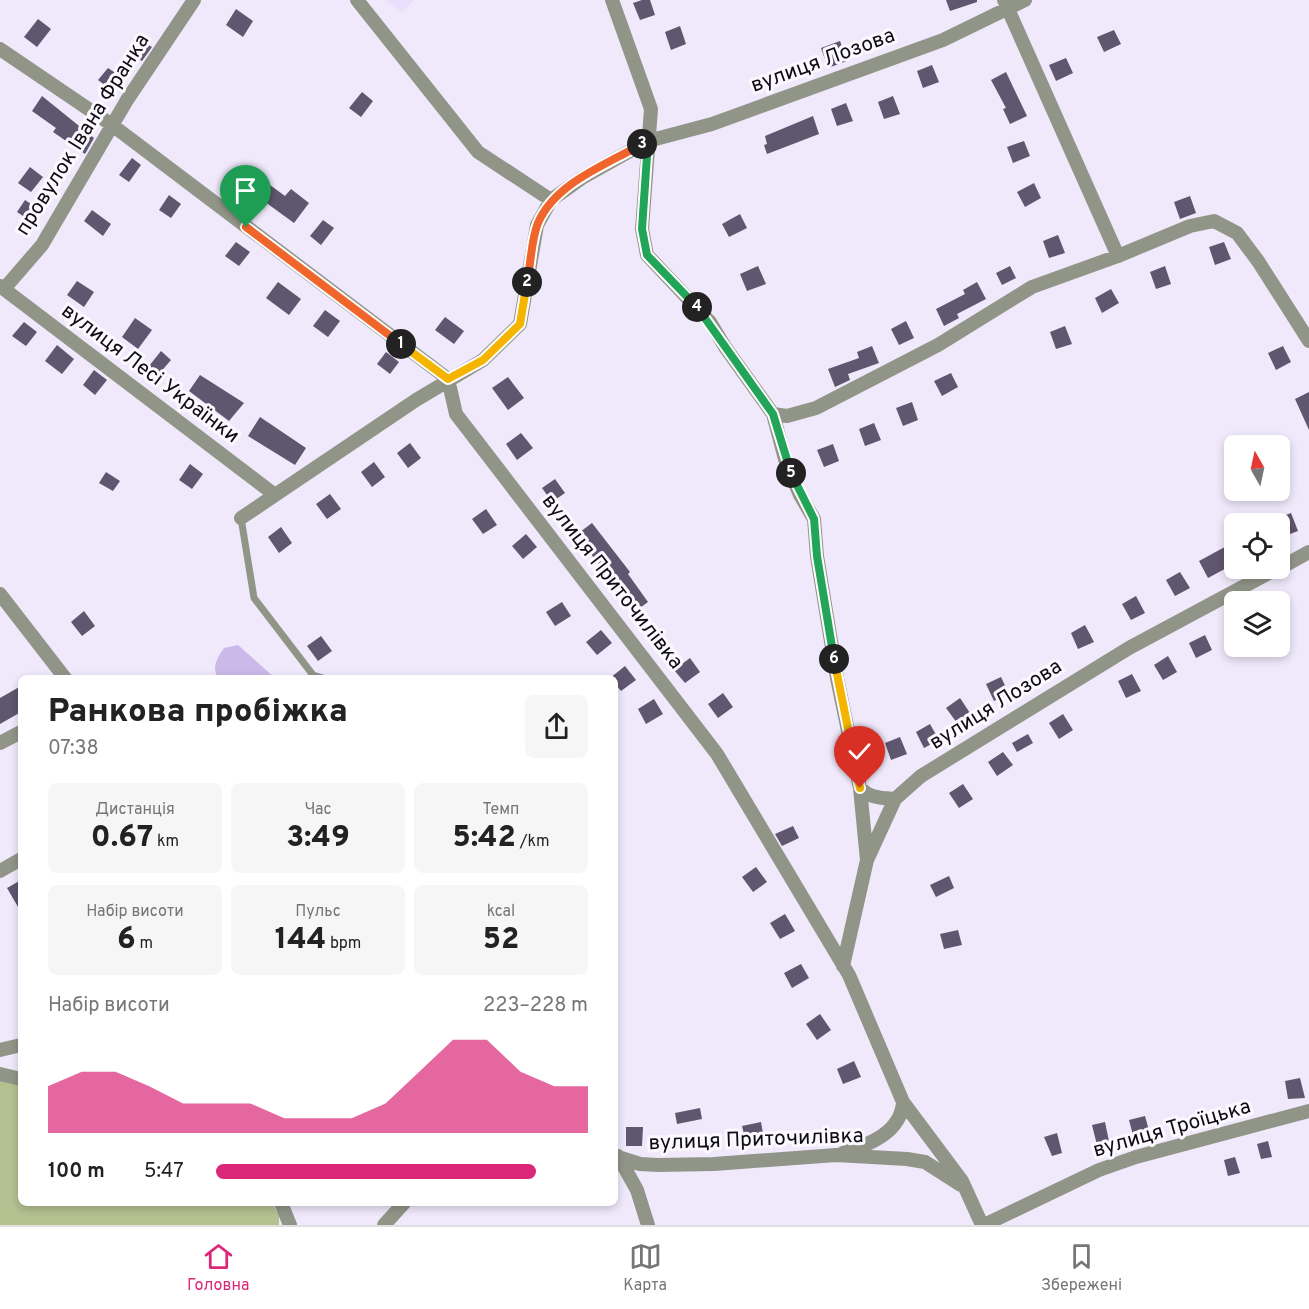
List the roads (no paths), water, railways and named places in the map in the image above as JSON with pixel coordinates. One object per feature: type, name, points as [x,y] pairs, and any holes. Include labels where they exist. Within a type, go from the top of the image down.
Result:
[{"type":"street","name":"провулок Івана Франка","points":[[2,288],[42,245],[112,125],[194,0]]},
{"type":"street","points":[[241,518],[448,379],[483,360],[520,324],[537,225],[551,200],[478,152],[357,0]]},
{"type":"street","points":[[612,0],[651,109],[642,229],[647,255],[710,322],[731,356],[773,414],[785,459],[800,495],[814,519],[817,556],[837,678],[860,788],[867,860]]},
{"type":"street","name":"вулиця Лозова","points":[[551,200],[582,178],[648,141],[712,124],[943,40],[1006,5],[1024,0]]},
{"type":"street","points":[[1006,5],[1118,256]]},
{"type":"street","points":[[0,49],[112,125],[448,379]]},
{"type":"street","points":[[773,414],[787,416],[816,408],[938,345],[1032,287],[1118,256],[1190,226],[1214,220],[1237,232],[1309,341]]},
{"type":"street","name":"вулиця Лесі Українки","points":[[2,288],[275,495]]},
{"type":"street","name":"вулиця Приточилівка","points":[[448,379],[456,414],[717,754],[843,966],[903,1102],[965,1187],[983,1225]]},
{"type":"street","name":"вулиця Лозова","points":[[1290,562],[1309,552]]},
{"type":"street","name":"вулиця Лозова","points":[[843,966],[867,860],[895,799],[921,776],[1129,648],[1258,579]]},
{"type":"street","points":[[0,594],[63,675]]},
{"type":"street","points":[[0,743],[18,734]]},
{"type":"street","points":[[860,788],[867,795],[895,799]]},
{"type":"street","points":[[0,871],[18,861]]},
{"type":"street","points":[[0,1050],[18,1046]]},
{"type":"street","points":[[0,1074],[18,1078]]},
{"type":"street","points":[[836,1155],[864,1146],[884,1134],[901,1113],[903,1102]]},
{"type":"street","name":"вулиця Троїцька","points":[[983,1225],[1099,1170],[1136,1157],[1309,1111]]},
{"type":"street","name":"вулиця Приточилівка","points":[[618,1156],[640,1164],[680,1165],[836,1155],[917,1160],[965,1187]]},
{"type":"street","points":[[618,1158],[637,1190],[648,1225]]},
{"type":"street","points":[[282,1206],[290,1225]]},
{"type":"street","points":[[384,1225],[401,1206]]},
{"type":"lane","points":[[241,518],[254,598],[313,675]]}]
